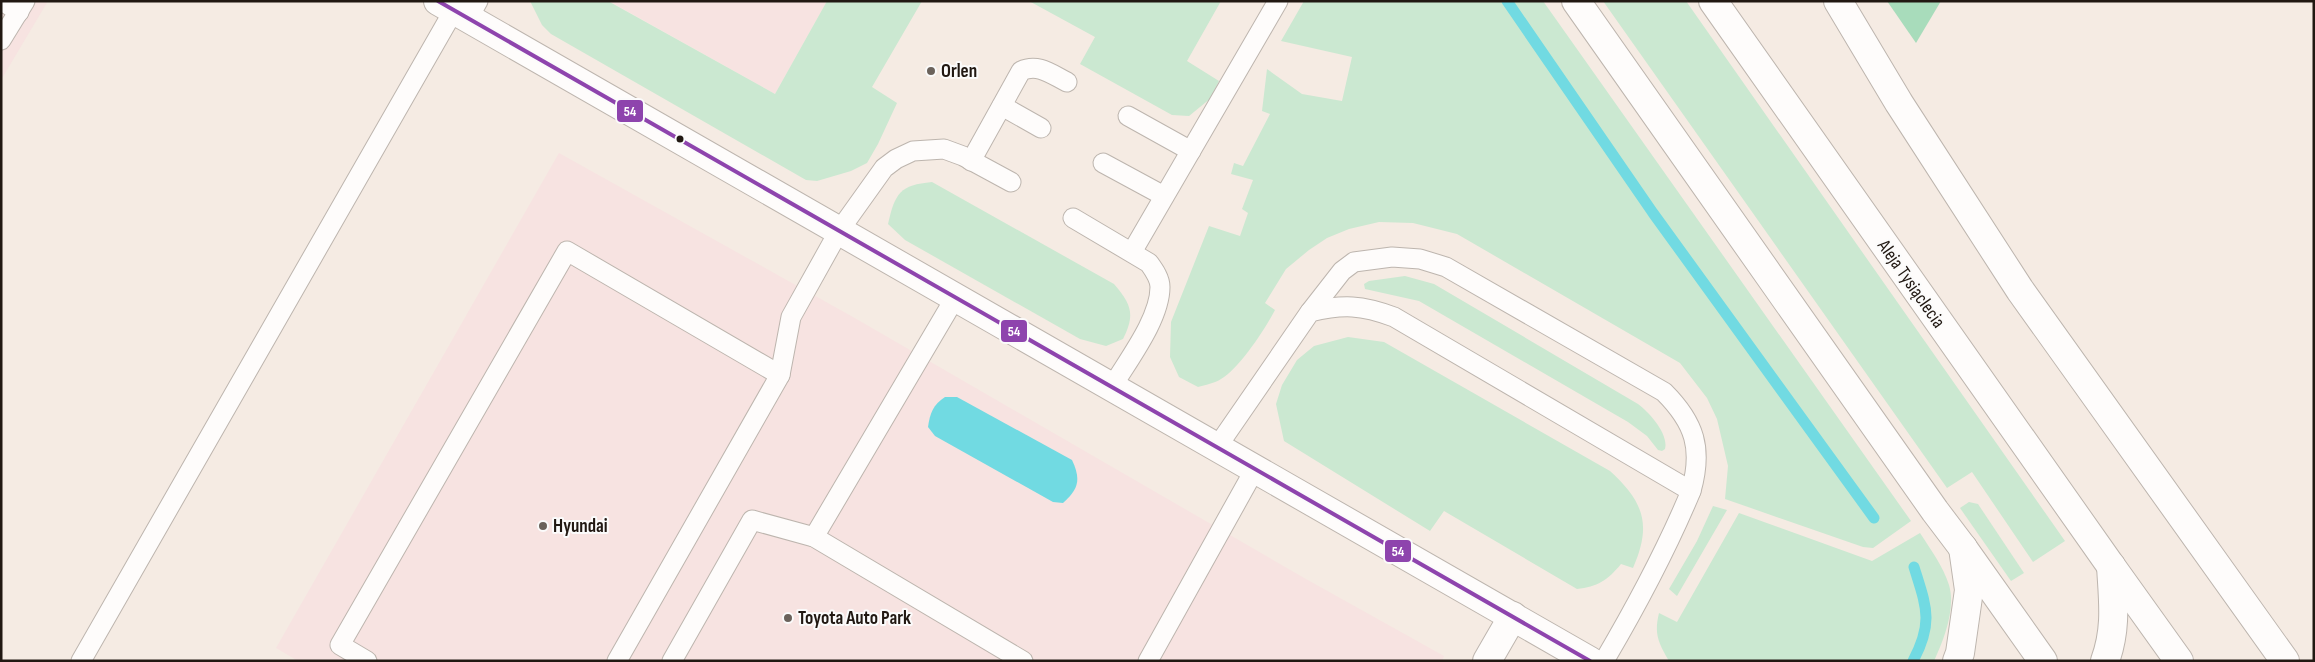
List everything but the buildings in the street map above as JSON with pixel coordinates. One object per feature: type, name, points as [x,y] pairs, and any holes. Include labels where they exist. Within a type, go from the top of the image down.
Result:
[{"type":"main road","points":[[1576,1],[1935,511],[2043,661]]},
{"type":"main road","name":"Aleja Tysiąclecia","points":[[1713,1],[2179,661]]},
{"type":"main road","points":[[1838,1],[2020,290],[2285,661]]},
{"type":"main road","points":[[460,8],[839,231],[1590,661]]},
{"type":"main road","points":[[1957,661],[1969,590],[1963,548]]},
{"type":"main road","points":[[2104,661],[2111,643],[2114,624],[2111,566]]},
{"type":"main road","points":[[1487,661],[1513,616]]},
{"type":"lane","points":[[1,40],[22,6],[2,1]]},
{"type":"lane","points":[[1132,252],[1278,1]]},
{"type":"lane","points":[[81,661],[460,8]]},
{"type":"lane","points":[[971,161],[1021,71],[1030,66],[1043,69],[1067,82]]},
{"type":"lane","points":[[1002,106],[1041,128]]},
{"type":"lane","points":[[1128,116],[1191,150]]},
{"type":"lane","points":[[617,661],[780,376],[791,317],[839,231],[870,185],[884,168],[896,159],[913,150],[929,148],[944,149],[1011,182]]},
{"type":"lane","points":[[1103,162],[1164,196]]},
{"type":"lane","points":[[1072,218],[1149,263],[1157,275],[1160,287],[1155,313],[1112,388]]},
{"type":"lane","points":[[367,661],[340,645],[567,251],[780,376]]},
{"type":"lane","points":[[1217,447],[1310,312],[1342,271],[1354,262],[1392,257],[1420,259],[1446,267],[1664,392],[1681,408],[1691,425],[1696,446],[1697,470],[1691,491],[1646,590],[1604,661]]},
{"type":"lane","points":[[814,537],[955,298]]},
{"type":"lane","points":[[1310,312],[1333,307],[1357,306],[1394,317],[1691,491]]},
{"type":"lane","points":[[1148,661],[1255,469]]},
{"type":"lane","points":[[672,661],[752,520],[814,537],[1023,661]]},
{"type":"shaded area","points":[[1,1],[48,1],[1,80]]},
{"type":"shaded area","points":[[609,1],[827,1],[775,94]]},
{"type":"shaded area","points":[[559,153],[853,317],[1306,579],[1444,656],[1442,661],[298,661],[276,648]]},
{"type":"green space","points":[[530,1],[608,1],[775,94],[827,1],[922,1],[872,87],[897,103],[867,163],[851,171],[817,181],[806,180],[551,34],[542,25]]},
{"type":"green space","points":[[1029,1],[1221,1],[1187,61],[1219,81],[1211,98],[1189,116],[1172,115],[1080,64],[1095,37]]},
{"type":"green space","points":[[1304,1],[1543,1],[1911,521],[1873,548],[1863,547],[1725,499],[1728,466],[1717,419],[1707,398],[1680,363],[1457,234],[1413,223],[1379,222],[1349,229],[1327,238],[1286,269],[1265,303],[1275,310],[1251,348],[1236,367],[1216,382],[1198,387],[1179,377],[1170,357],[1171,322],[1209,226],[1240,236],[1248,213],[1242,209],[1253,180],[1231,174],[1234,163],[1243,166],[1270,114],[1262,111],[1267,69],[1302,94],[1342,101],[1352,57],[1281,41]]},
{"type":"green space","points":[[1603,1],[1686,1],[2065,541],[2033,562],[1972,472],[1947,488]]},
{"type":"green space","points":[[1887,1],[1941,1],[1916,43]]},
{"type":"green space","points":[[932,182],[1114,284],[1125,298],[1130,310],[1129,323],[1123,339],[1106,346],[1080,339],[905,240],[888,224],[893,205],[901,192],[906,188]]},
{"type":"green space","points":[[1405,276],[1434,284],[1638,404],[1661,430],[1665,449],[1662,451],[1658,450],[1647,436],[1628,422],[1419,301],[1365,289],[1364,284],[1369,281]]},
{"type":"green space","points":[[1348,337],[1384,342],[1610,471],[1631,493],[1641,515],[1642,539],[1633,568],[1621,564],[1602,582],[1577,589],[1444,511],[1430,531],[1284,441],[1276,404],[1282,385],[1297,360],[1314,346]]},
{"type":"green space","points":[[1969,502],[1978,504],[2024,573],[2011,581],[1960,508]]},
{"type":"green space","points":[[1713,506],[1727,510],[1677,596],[1669,589],[1697,541]]},
{"type":"green space","points":[[1739,513],[1872,561],[1920,533],[1943,571],[1951,594],[1948,624],[1934,661],[1669,661],[1658,638],[1659,613],[1677,622]]},
{"type":"water","points":[[945,397],[957,397],[1072,460],[1077,473],[1077,483],[1072,493],[1063,503],[1053,502],[935,436],[928,427],[930,418],[935,406]]},
{"type":"waterway","points":[[1507,1],[1653,213],[1874,518]]},
{"type":"waterway","points":[[1913,661],[1920,647],[1926,624],[1922,593],[1914,567]]},
{"type":"transit line","name":"54","points":[[438,1],[1590,661]]},
{"type":"place","name":"Orlen","points":[[931,71]]},
{"type":"place","name":"Hyundai","points":[[543,526]]},
{"type":"place","name":"Toyota Auto Park","points":[[788,618]]}]
